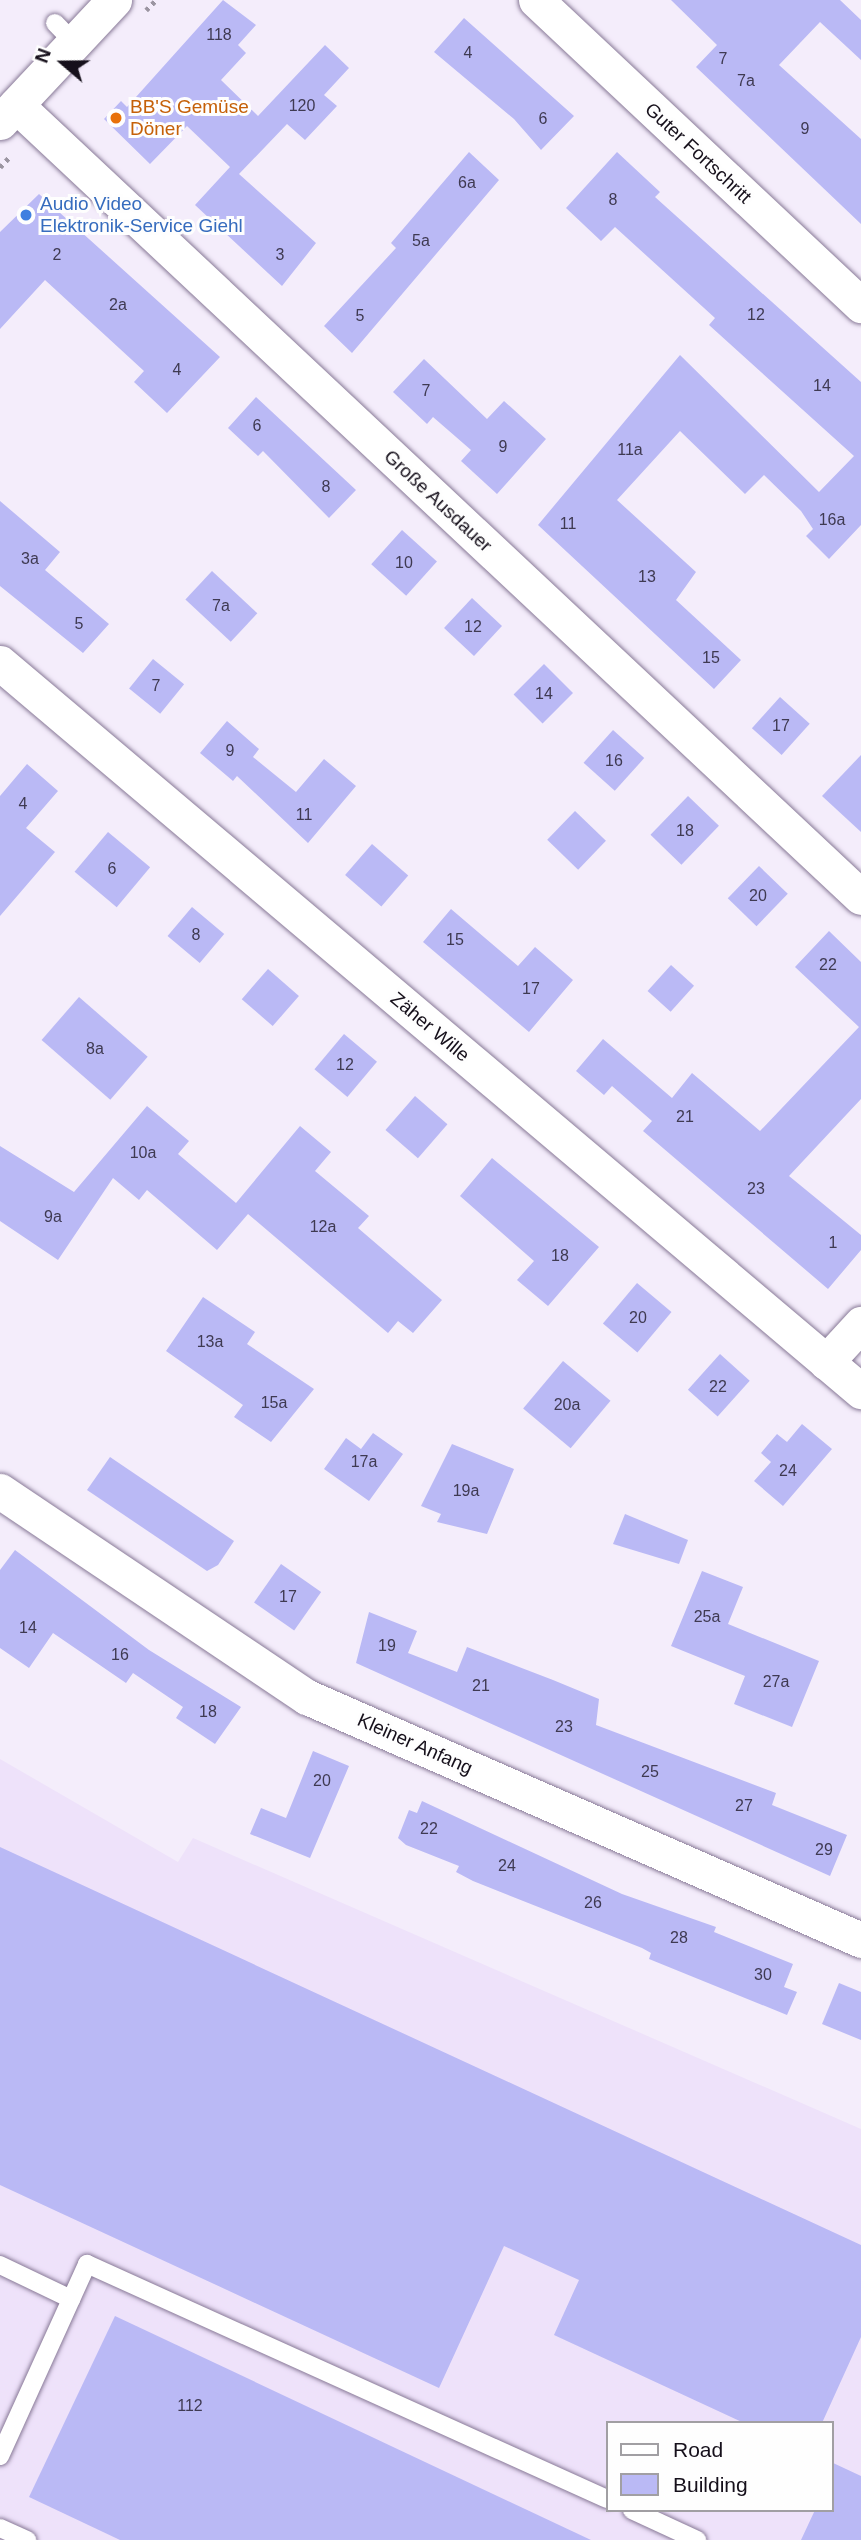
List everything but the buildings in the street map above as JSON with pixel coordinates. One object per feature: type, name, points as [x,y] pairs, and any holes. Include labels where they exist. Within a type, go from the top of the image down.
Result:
[{"type":"street","points":[[8,114],[64,33],[114,0]]},
{"type":"street","name":"Guter Fortschritt","points":[[536,0],[861,305]]},
{"type":"street","name":"Große Ausdauer","points":[[8,114],[861,897]]},
{"type":"street","name":"Zäher Wille","points":[[0,663],[861,1391]]},
{"type":"street","points":[[826,1362],[861,1324]]},
{"type":"street","name":"Kleiner Anfang","points":[[0,1491],[307,1697],[861,1940]]},
{"type":"lane","points":[[0,2456],[87,2264],[606,2499]]},
{"type":"lane","points":[[0,2265],[71,2299]]},
{"type":"lane","points":[[636,2512],[697,2540]]},
{"type":"lane","points":[[0,2528],[27,2540]]},
{"type":"shaded area","points":[[0,1759],[178,1862],[193,1838],[861,2129],[861,2540],[0,2540]]},
{"type":"place","name":"BB'S Gemüse Döner","points":[[116,118]]},
{"type":"place","name":"Audio Video Elektronik-Service Giehl","points":[[26,215]]}]
